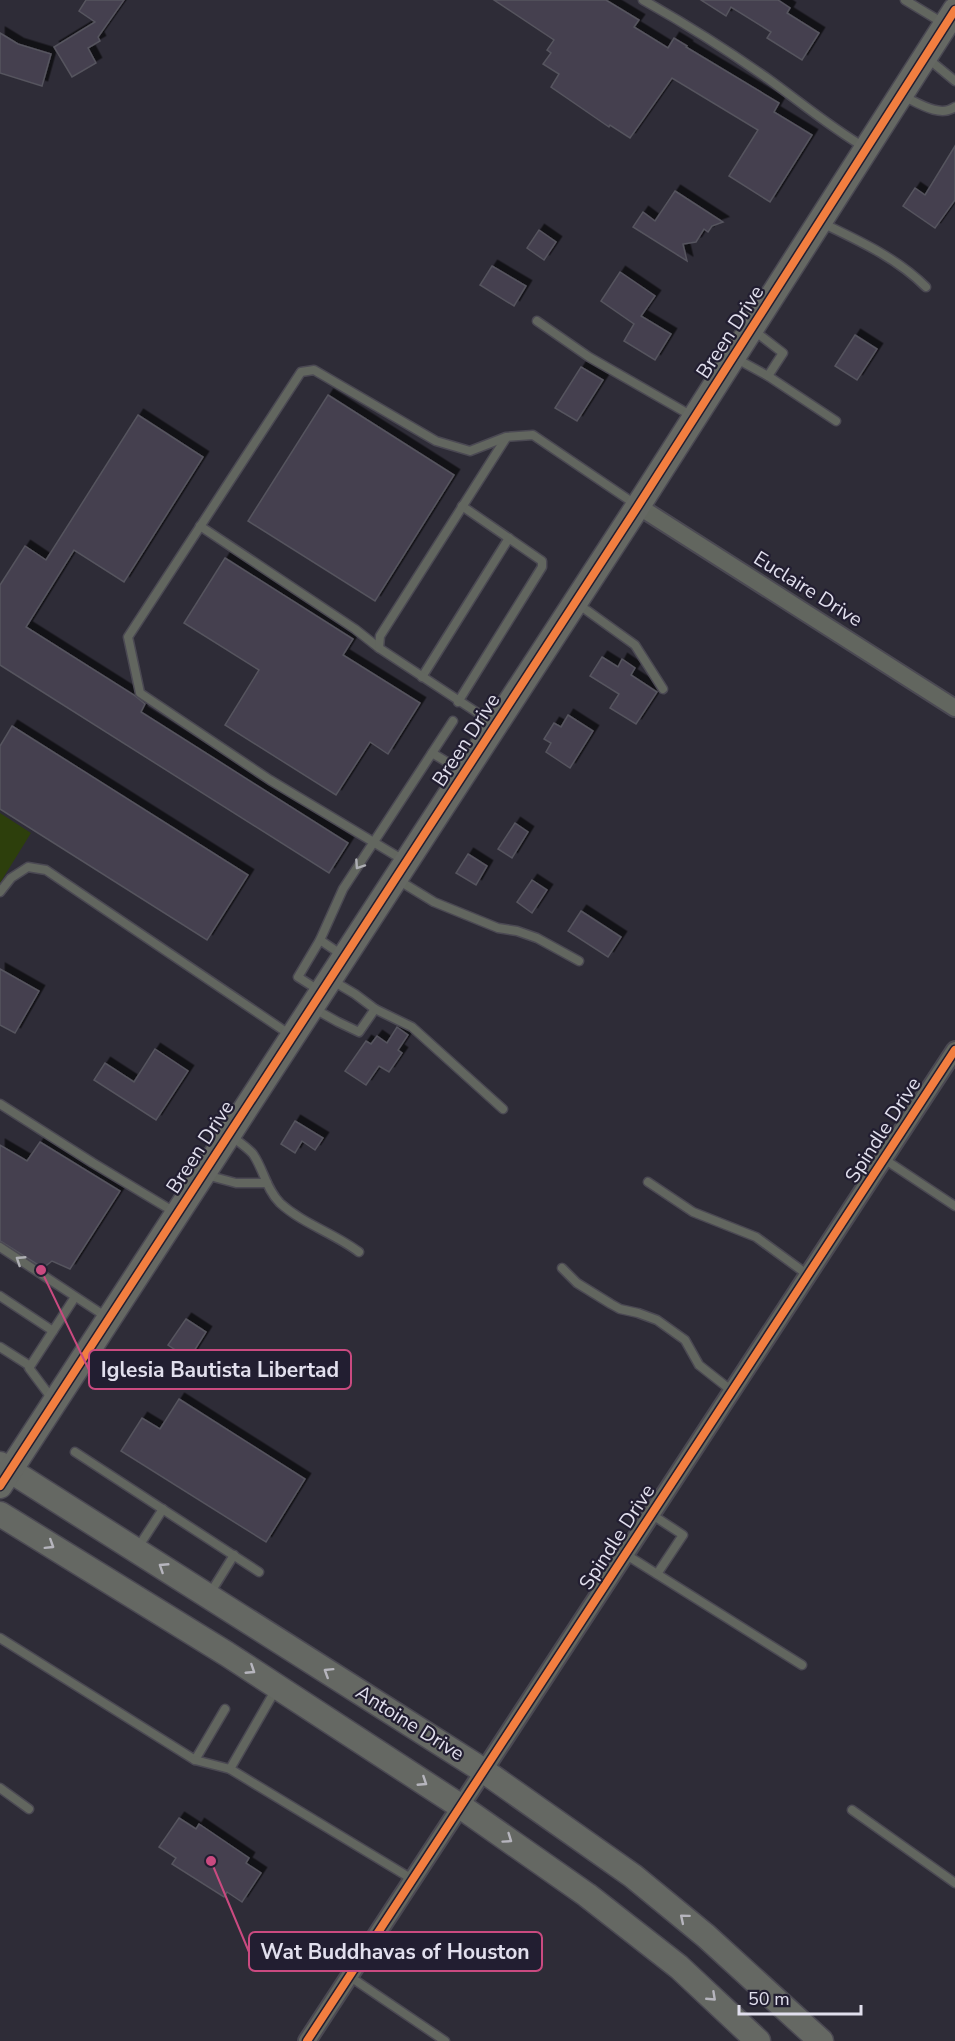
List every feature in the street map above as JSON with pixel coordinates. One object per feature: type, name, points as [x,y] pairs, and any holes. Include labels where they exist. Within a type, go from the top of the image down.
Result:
[{"type":"main road","name":"Breen Drive","points":[[3,1473],[54,1402],[203,1174],[948,25]]},
{"type":"main road","name":"Antoine Drive","points":[[3,1473],[136,1550],[484,1770],[633,1876],[706,1936],[821,2041]]},
{"type":"main road","name":"Antoine Drive","points":[[0,1514],[227,1654],[460,1806],[587,1895],[679,1967],[758,2041]]},
{"type":"main road","points":[[227,1654],[248,1621]]},
{"type":"main road","points":[[679,1967],[706,1936]]},
{"type":"street","name":"Euclaire Drive","points":[[638,506],[955,708]]},
{"type":"street","name":"Spindle Drive","points":[[307,2041],[955,1050]]},
{"type":"lane","points":[[643,0],[698,31],[823,121],[867,149]]},
{"type":"lane","points":[[905,0],[948,25]]},
{"type":"lane","points":[[926,57],[955,81]]},
{"type":"lane","points":[[901,96],[940,112],[951,111],[955,107]]},
{"type":"lane","points":[[820,222],[878,250],[926,286]]},
{"type":"lane","points":[[537,321],[589,357],[695,418]]},
{"type":"lane","points":[[752,328],[783,353],[768,376]]},
{"type":"lane","points":[[733,358],[768,376],[836,421]]},
{"type":"lane","points":[[579,961],[537,938],[517,931],[498,928],[434,902],[374,842],[270,780],[140,693],[128,637],[301,372],[314,369],[436,441],[470,451],[506,437],[533,435],[638,506]]},
{"type":"lane","points":[[379,648],[380,636],[506,437]]},
{"type":"lane","points":[[459,702],[542,567],[542,561],[462,506]]},
{"type":"lane","points":[[200,526],[496,725]]},
{"type":"lane","points":[[422,677],[509,538]]},
{"type":"lane","points":[[575,602],[635,645],[663,689]]},
{"type":"lane","points":[[375,1009],[359,1032],[338,1022],[321,993],[298,976],[320,940],[343,888],[453,721]]},
{"type":"lane","points":[[432,753],[464,772]]},
{"type":"lane","points":[[0,892],[11,878],[28,867],[46,870],[293,1036]]},
{"type":"lane","points":[[320,940],[345,956]]},
{"type":"lane","points":[[321,993],[355,994],[375,1009],[412,1027],[503,1109]]},
{"type":"lane","points":[[0,1104],[177,1213]]},
{"type":"lane","points":[[229,1134],[253,1154],[274,1196],[288,1210],[359,1252]]},
{"type":"lane","points":[[884,1159],[955,1206]]},
{"type":"lane","points":[[203,1174],[236,1183],[267,1183]]},
{"type":"lane","points":[[648,1182],[693,1212],[756,1237],[808,1275]]},
{"type":"lane","points":[[0,1247],[108,1319]]},
{"type":"lane","points":[[562,1268],[577,1283],[611,1304],[657,1320],[685,1340],[699,1365],[732,1391]]},
{"type":"lane","points":[[0,1296],[53,1331]]},
{"type":"lane","points":[[30,1366],[75,1297]]},
{"type":"lane","points":[[0,1347],[30,1366],[37,1380],[54,1402]]},
{"type":"lane","points":[[75,1452],[259,1572]]},
{"type":"lane","points":[[136,1550],[163,1509]]},
{"type":"lane","points":[[651,1515],[683,1535],[657,1574]]},
{"type":"lane","points":[[625,1554],[802,1665]]},
{"type":"lane","points":[[209,1596],[234,1555]]},
{"type":"lane","points":[[0,1638],[195,1760],[230,1769],[412,1880]]},
{"type":"lane","points":[[230,1769],[277,1687]]},
{"type":"lane","points":[[195,1760],[225,1709]]},
{"type":"lane","points":[[0,1788],[29,1809]]},
{"type":"lane","points":[[852,1810],[955,1883]]},
{"type":"lane","points":[[349,1977],[445,2041]]},
{"type":"green space","points":[[0,813],[31,833],[0,883]]},
{"type":"building","points":[[86,0],[124,0],[98,37],[100,41],[88,48],[96,63],[72,77],[54,47],[95,22],[79,11]]},
{"type":"building","points":[[494,0],[606,0],[639,20],[634,27],[668,48],[674,38],[779,103],[774,112],[812,135],[770,202],[729,176],[758,130],[672,78],[630,138],[610,125],[609,127],[551,87],[559,74],[543,64],[551,53],[547,50],[554,40]]},
{"type":"building","points":[[701,0],[778,0],[790,8],[787,13],[819,33],[802,60],[767,38],[771,32],[731,7],[726,16]]},
{"type":"building","points":[[0,33],[18,44],[51,54],[42,86],[0,73]]},
{"type":"building","points":[[955,146],[955,200],[935,228],[903,206],[915,188],[925,195]]},
{"type":"building","points":[[675,191],[723,222],[712,226],[708,232],[704,229],[696,242],[683,244],[687,261],[633,227],[643,212],[655,221]]},
{"type":"building","points":[[539,230],[556,242],[544,260],[527,248]]},
{"type":"building","points":[[492,266],[526,286],[514,306],[480,285]]},
{"type":"building","points":[[620,272],[655,296],[641,316],[671,334],[655,360],[624,341],[634,324],[601,301]]},
{"type":"building","points":[[855,335],[877,349],[857,380],[835,366]]},
{"type":"building","points":[[581,367],[603,380],[577,421],[555,408]]},
{"type":"building","points":[[328,395],[454,475],[375,601],[248,521]]},
{"type":"building","points":[[138,415],[203,457],[124,582],[74,550],[26,627],[134,695],[145,704],[141,712],[348,843],[329,873],[0,665],[0,585],[25,546],[46,560]]},
{"type":"building","points":[[225,558],[353,639],[343,655],[420,703],[388,754],[370,742],[336,795],[225,725],[259,670],[184,623]]},
{"type":"building","points":[[602,657],[618,667],[622,659],[635,668],[631,675],[657,692],[636,724],[610,708],[619,694],[590,676]]},
{"type":"building","points":[[568,715],[593,731],[570,768],[546,752],[551,743],[544,739],[554,723],[561,727]]},
{"type":"building","points":[[12,726],[248,875],[207,940],[0,809],[0,746]]},
{"type":"building","points":[[515,823],[528,832],[512,858],[498,849]]},
{"type":"building","points":[[468,854],[487,866],[476,885],[456,873]]},
{"type":"building","points":[[532,880],[547,890],[532,913],[517,902]]},
{"type":"building","points":[[581,911],[621,937],[608,957],[568,931]]},
{"type":"building","points":[[0,969],[39,991],[15,1033],[0,1025]]},
{"type":"building","points":[[397,1027],[408,1035],[398,1050],[402,1053],[389,1072],[379,1066],[366,1085],[345,1071],[366,1041],[371,1044],[377,1036],[387,1043]]},
{"type":"building","points":[[155,1049],[188,1071],[156,1120],[94,1080],[105,1063],[134,1082]]},
{"type":"building","points":[[295,1121],[323,1138],[315,1150],[302,1141],[295,1153],[281,1144]]},
{"type":"building","points":[[40,1142],[120,1191],[70,1269],[52,1261],[43,1268],[0,1241],[0,1145],[27,1161]]},
{"type":"building","points":[[186,1319],[206,1332],[189,1359],[168,1345]]},
{"type":"building","points":[[179,1399],[305,1479],[266,1542],[121,1451],[142,1418],[160,1429]]},
{"type":"building","points":[[179,1818],[196,1829],[199,1824],[249,1858],[246,1863],[261,1873],[242,1902],[227,1892],[224,1897],[172,1864],[176,1858],[159,1847]]},
{"type":"cycle path","points":[[0,1486],[638,506],[955,10]]},
{"type":"cycle path","points":[[307,2041],[955,1050]]},
{"type":"place","name":"Iglesia Bautista Libertad","points":[[41,1270]]},
{"type":"place","name":"Wat Buddhavas of Houston","points":[[211,1861]]}]
